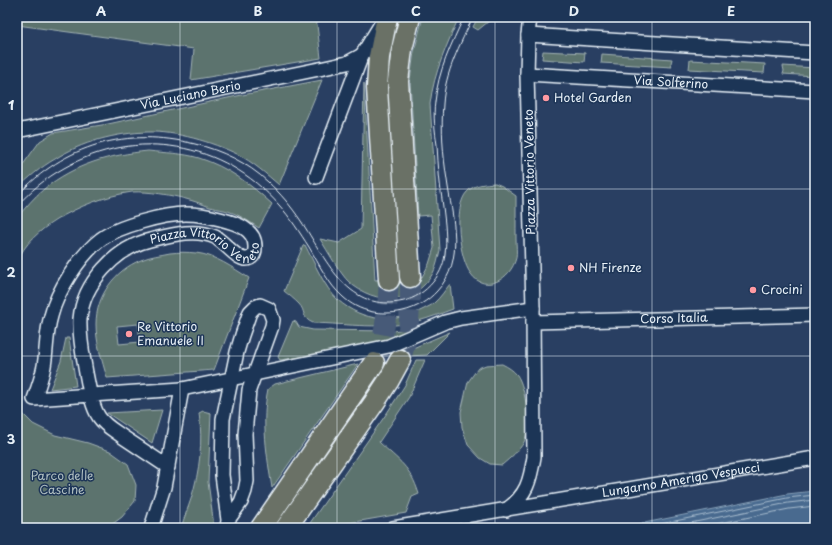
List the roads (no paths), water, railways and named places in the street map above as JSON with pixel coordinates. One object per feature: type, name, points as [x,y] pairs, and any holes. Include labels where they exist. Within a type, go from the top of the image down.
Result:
[{"type":"main road","points":[[386,17],[379,57],[376,88],[389,280]]},
{"type":"main road","points":[[409,21],[402,49],[398,81],[410,277]]},
{"type":"main road","points":[[286,528],[374,403],[400,360]]},
{"type":"main road","points":[[261,528],[374,363]]},
{"type":"street","points":[[316,177],[362,55],[386,17]]},
{"type":"street","name":"Piazza Vittorio Veneto","points":[[506,510],[521,498],[526,490],[534,457],[533,308],[527,74],[530,17]]},
{"type":"street","points":[[528,35],[815,53]]},
{"type":"street","name":"Via Luciano Berio","points":[[17,131],[347,63],[362,55]]},
{"type":"street","name":"Via Solferino","points":[[527,74],[815,91]]},
{"type":"street","name":"Piazza Vittorio Veneto","points":[[168,467],[103,423],[96,412],[91,396],[82,353],[80,319],[83,302],[89,290],[109,264],[123,252],[139,243],[176,234],[199,233],[220,240],[242,258],[246,259],[252,257],[254,254],[255,243],[251,233],[240,226],[222,219],[200,215],[177,215],[148,221],[121,229],[102,239],[91,249],[70,275],[63,288],[51,314],[44,365],[34,399],[91,396],[182,389],[389,346],[445,322],[461,318],[533,308]]},
{"type":"street","points":[[260,305],[269,309],[273,320],[249,390],[246,434],[247,481],[241,502],[228,524],[222,475],[223,419],[238,346],[250,312],[255,307],[260,305]]},
{"type":"street","name":"Corso Italia","points":[[533,322],[815,315]]},
{"type":"street","points":[[151,528],[159,505],[168,467],[182,389]]},
{"type":"street","name":"Lungarno Amerigo Vespucci","points":[[506,510],[815,458]]},
{"type":"street","points":[[393,528],[506,510]]},
{"type":"water","points":[[815,491],[815,528],[620,528],[787,494]]},
{"type":"tunnel","points":[[400,360],[404,350],[408,330],[410,309],[410,277]]},
{"type":"tunnel","points":[[374,363],[381,343],[387,312],[389,280]]},
{"type":"tram line","points":[[17,196],[36,178],[56,164],[76,152],[98,144],[121,139],[145,138],[170,139],[195,144],[234,158],[252,169],[272,186],[297,215],[329,265],[351,290],[365,298],[381,303],[407,300],[423,292],[430,286],[436,279],[443,263],[446,248],[446,231],[439,176],[434,107],[442,69],[464,17]]},
{"type":"tram line","points":[[17,206],[45,180],[64,168],[92,155],[120,147],[149,145],[178,147],[205,154],[232,166],[257,183],[279,205],[295,225],[328,280],[349,302],[371,312],[379,313],[403,311],[413,308],[422,304],[437,291],[446,279],[452,266],[455,238],[443,152],[442,123],[444,92],[458,48],[473,17]]},
{"type":"place","name":"Hotel Garden","points":[[546,98]]},
{"type":"place","name":"NH Firenze","points":[[571,268]]},
{"type":"place","name":"Crocini","points":[[753,290]]},
{"type":"place","name":"Re Vittorio Emanuele II","points":[[129,334]]},
{"type":"park label","name":"Parco delle Cascine","points":[[62,483]]}]
